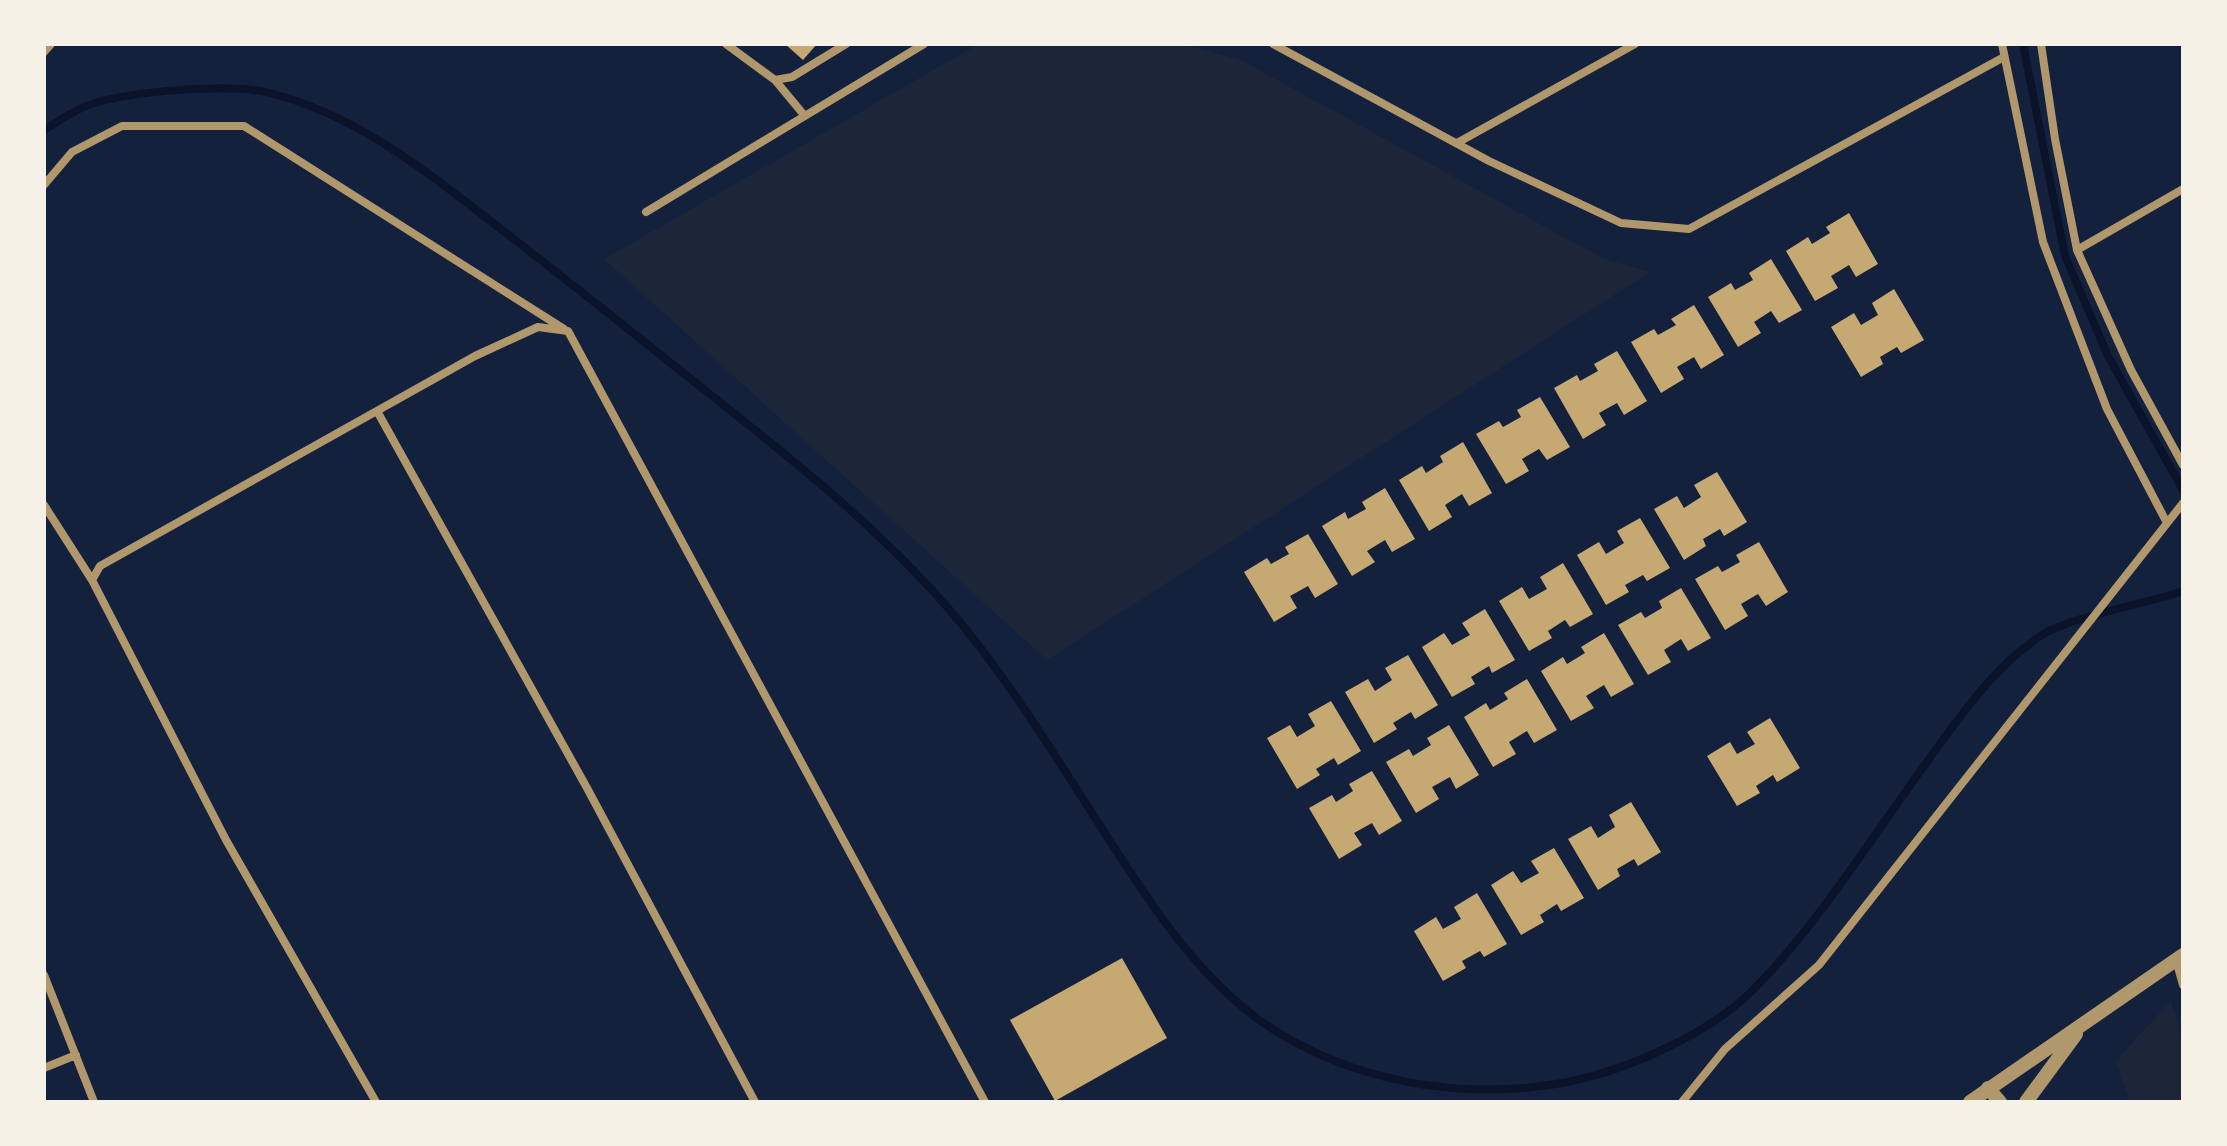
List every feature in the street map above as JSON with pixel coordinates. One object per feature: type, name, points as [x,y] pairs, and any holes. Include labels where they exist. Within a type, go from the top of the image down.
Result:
[{"type":"street","points":[[44,52],[51,44]]},
{"type":"street","points":[[726,44],[775,80],[804,115]]},
{"type":"street","points":[[775,80],[792,77],[846,44]]},
{"type":"street","points":[[646,212],[924,44]]},
{"type":"street","points":[[1273,44],[1489,161],[1621,223],[1689,229],[2004,57]]},
{"type":"street","points":[[1457,143],[1635,44]]},
{"type":"street","points":[[2002,44],[2043,242],[2107,409],[2167,523]]},
{"type":"street","points":[[2041,44],[2055,139],[2077,250],[2131,370],[2183,465]]},
{"type":"street","points":[[44,185],[72,152],[122,126],[244,126],[568,331],[985,1102]]},
{"type":"street","points":[[2077,250],[2183,189]]},
{"type":"street","points":[[92,580],[100,566],[475,356],[538,327],[568,331]]},
{"type":"street","points":[[377,411],[587,788],[755,1102]]},
{"type":"street","points":[[1682,1102],[1725,1049],[1819,965],[2183,503]]},
{"type":"street","points":[[44,505],[92,580],[226,840],[376,1102]]},
{"type":"street","points":[[1970,1102],[2179,958],[2183,985]]},
{"type":"street","points":[[44,975],[94,1102]]},
{"type":"street","points":[[2026,1102],[2084,1024]]},
{"type":"street","points":[[44,1068],[76,1055]]},
{"type":"street","points":[[1988,1088],[2000,1102]]},
{"type":"shaded area","points":[[979,44],[1181,44],[1241,60],[1602,258],[1650,272],[1047,660],[604,259]]},
{"type":"shaded area","points":[[2171,1001],[2183,1040],[2183,1102],[2130,1102],[2115,1061]]},
{"type":"building","points":[[785,44],[817,44],[803,60]]},
{"type":"building","points":[[1849,213],[1878,264],[1856,277],[1849,265],[1831,276],[1838,288],[1815,301],[1786,251],[1808,237],[1812,244],[1830,233],[1826,227]]},
{"type":"building","points":[[1771,259],[1802,310],[1779,323],[1771,311],[1754,322],[1761,333],[1738,347],[1708,297],[1731,283],[1735,290],[1753,280],[1749,273]]},
{"type":"building","points":[[1894,289],[1924,340],[1901,353],[1897,347],[1880,357],[1883,364],[1861,377],[1831,327],[1854,313],[1861,325],[1878,315],[1872,303]]},
{"type":"building","points":[[1694,305],[1724,355],[1701,369],[1694,357],[1677,367],[1684,379],[1661,393],[1631,342],[1654,329],[1658,335],[1676,325],[1671,319]]},
{"type":"building","points":[[1617,351],[1647,401],[1624,415],[1617,403],[1599,413],[1606,425],[1583,439],[1554,388],[1577,375],[1580,381],[1598,371],[1594,364]]},
{"type":"building","points":[[1540,397],[1570,447],[1547,460],[1539,449],[1522,459],[1529,471],[1506,484],[1476,434],[1499,421],[1503,427],[1521,417],[1517,410]]},
{"type":"building","points":[[1463,442],[1492,493],[1469,506],[1462,494],[1445,505],[1452,517],[1429,531],[1399,480],[1422,466],[1426,473],[1443,462],[1440,456]]},
{"type":"building","points":[[1717,472],[1747,522],[1724,536],[1720,529],[1703,539],[1706,546],[1684,560],[1654,509],[1677,496],[1684,508],[1701,497],[1694,485]]},
{"type":"building","points":[[1385,488],[1415,539],[1392,552],[1385,540],[1367,551],[1375,562],[1352,576],[1322,526],[1345,512],[1348,519],[1366,509],[1362,502]]},
{"type":"building","points":[[1640,518],[1670,568],[1647,581],[1643,575],[1625,585],[1629,592],[1606,605],[1577,555],[1599,542],[1606,554],[1624,543],[1617,531]]},
{"type":"building","points":[[1308,534],[1338,584],[1315,598],[1308,586],[1290,596],[1297,608],[1274,622],[1244,572],[1267,558],[1271,564],[1289,554],[1285,547]]},
{"type":"building","points":[[1759,542],[1788,592],[1766,606],[1758,594],[1741,604],[1748,616],[1725,630],[1695,579],[1718,566],[1722,572],[1740,562],[1736,555]]},
{"type":"building","points":[[1563,563],[1593,614],[1570,627],[1565,620],[1548,631],[1552,638],[1529,651],[1499,601],[1522,587],[1529,599],[1547,589],[1540,577]]},
{"type":"building","points":[[1681,588],[1711,638],[1688,651],[1681,639],[1664,650],[1671,662],[1648,675],[1618,625],[1641,612],[1645,618],[1662,608],[1659,601]]},
{"type":"building","points":[[1485,609],[1515,660],[1492,673],[1489,666],[1471,677],[1475,684],[1452,697],[1422,647],[1444,633],[1452,645],[1470,635],[1462,623]]},
{"type":"building","points":[[1604,633],[1634,684],[1611,697],[1604,685],[1586,696],[1594,708],[1571,721],[1541,671],[1563,657],[1567,664],[1585,653],[1581,647]]},
{"type":"building","points":[[1408,655],[1438,705],[1415,719],[1411,712],[1393,723],[1397,729],[1374,743],[1345,692],[1368,679],[1375,691],[1392,680],[1385,668]]},
{"type":"building","points":[[1527,679],[1557,730],[1534,743],[1527,731],[1509,742],[1516,754],[1493,767],[1464,717],[1486,703],[1490,710],[1508,699],[1504,693]]},
{"type":"building","points":[[1331,701],[1361,751],[1338,765],[1334,758],[1316,769],[1320,775],[1297,789],[1267,738],[1290,725],[1297,737],[1315,726],[1308,714]]},
{"type":"building","points":[[1770,718],[1800,768],[1777,782],[1773,775],[1756,786],[1760,793],[1737,806],[1707,756],[1730,742],[1737,754],[1755,744],[1747,732]]},
{"type":"building","points":[[1449,725],[1479,775],[1456,789],[1450,777],[1432,787],[1439,799],[1416,813],[1386,762],[1409,749],[1413,756],[1431,745],[1427,738]]},
{"type":"building","points":[[1372,771],[1402,821],[1379,835],[1372,823],[1354,833],[1362,845],[1339,859],[1309,808],[1332,795],[1336,802],[1353,791],[1349,784]]},
{"type":"building","points":[[1631,802],[1661,852],[1638,866],[1634,859],[1617,869],[1620,876],[1598,890],[1568,839],[1591,826],[1598,838],[1615,827],[1609,815]]},
{"type":"building","points":[[1554,848],[1584,898],[1561,911],[1557,904],[1540,915],[1544,922],[1521,935],[1491,885],[1513,871],[1521,883],[1539,873],[1531,861]]},
{"type":"building","points":[[1477,893],[1507,944],[1484,957],[1480,951],[1462,961],[1466,968],[1443,981],[1414,931],[1436,917],[1443,929],[1461,919],[1454,907]]},
{"type":"building","points":[[1122,958],[1167,1038],[1055,1101],[1010,1020]]},
{"type":"waterway","points":[[2023,44],[2065,256],[2108,356],[2183,490]]},
{"type":"waterway","points":[[44,130],[79,109],[109,99],[181,90],[253,90],[300,102],[329,114],[409,160],[765,438],[842,502],[914,571],[991,661],[1176,937],[1240,1005],[1298,1044],[1332,1060],[1404,1081],[1480,1089],[1556,1084],[1634,1062],[1712,1023],[1753,990],[1799,938],[1954,725],[2007,663],[2039,637],[2068,623],[2183,591]]}]
